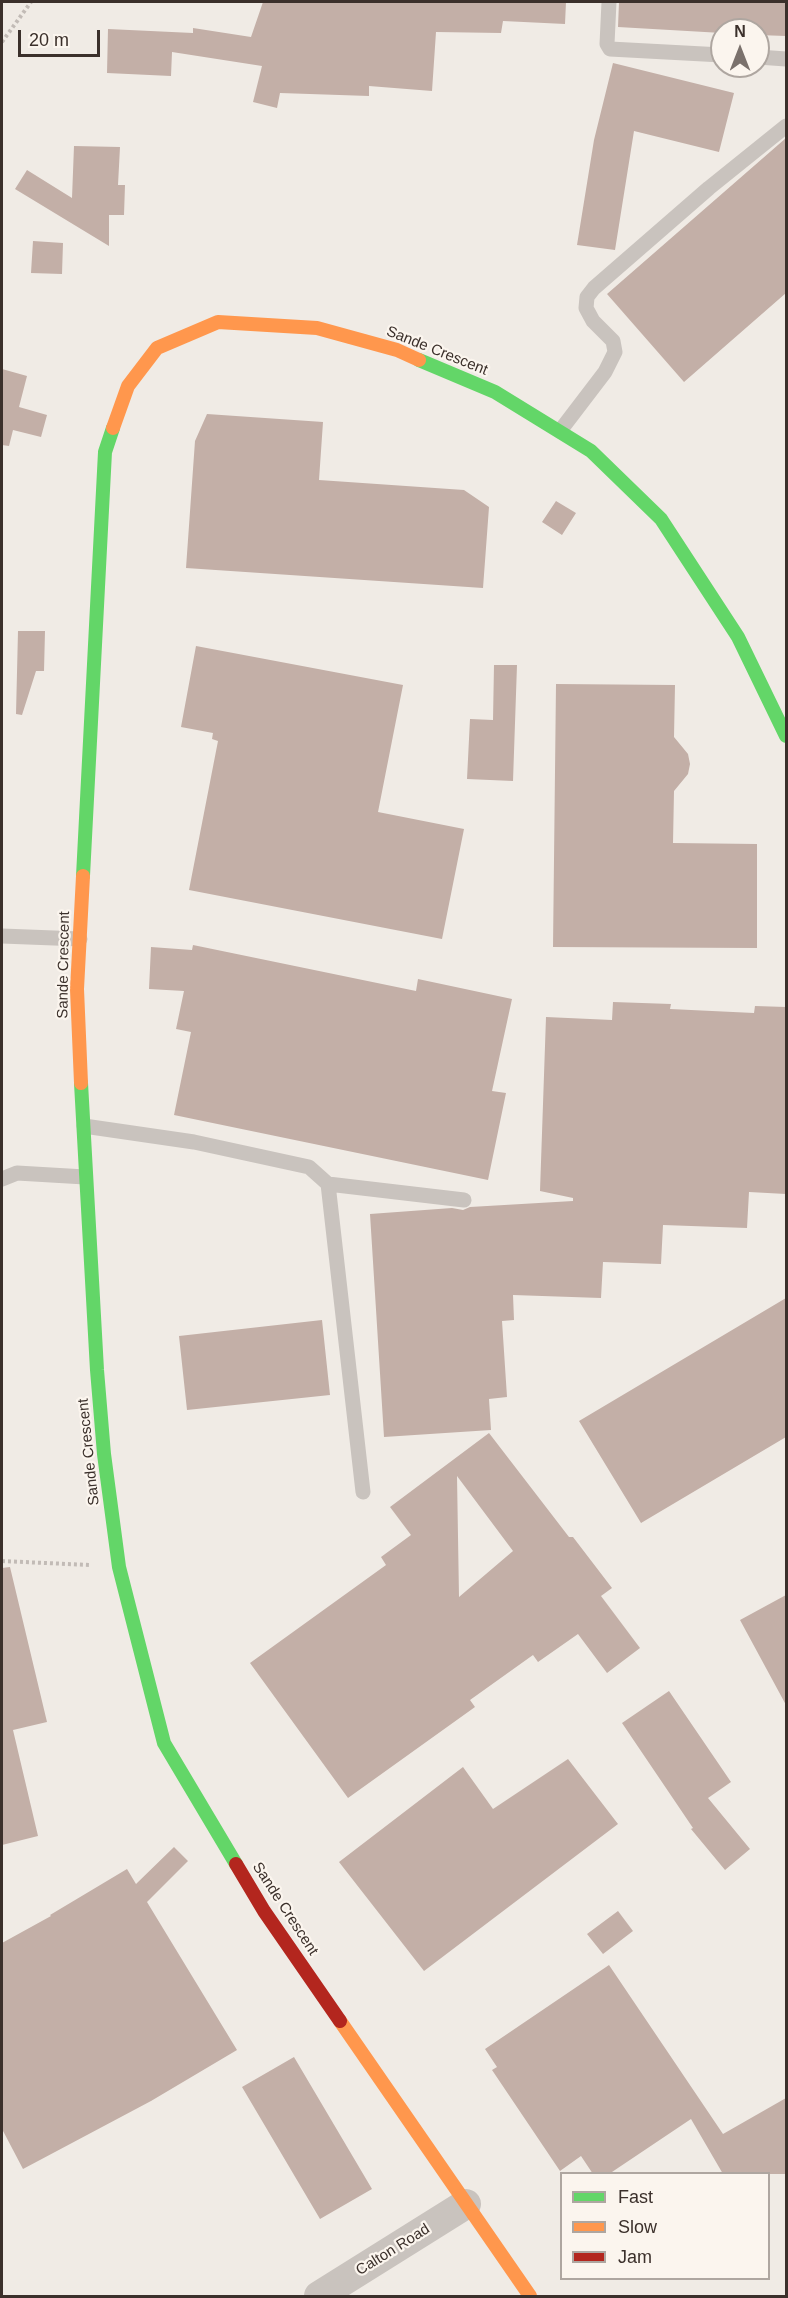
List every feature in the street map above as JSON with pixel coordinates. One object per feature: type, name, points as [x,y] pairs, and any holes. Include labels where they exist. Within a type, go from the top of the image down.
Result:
[{"type":"street","name":"Sande Crescent","points":[[530,2296],[264,1911],[165,1743],[119,1567],[104,1454],[85,1178],[77,989],[105,452],[128,386],[157,348],[218,322],[317,328],[398,350],[495,392],[591,451],[661,519],[738,636],[786,736]]},
{"type":"street","name":"Calton Road","points":[[319,2296],[466,2205]]},
{"type":"lane","points":[[609,2],[607,44],[610,49],[710,54]]},
{"type":"lane","points":[[770,57],[786,58]]},
{"type":"lane","points":[[560,431],[604,372],[615,352],[613,341],[593,321],[586,308],[588,297],[594,288],[709,188],[786,126]]},
{"type":"lane","points":[[2,936],[80,939]]},
{"type":"lane","points":[[84,1126],[194,1142],[309,1167],[328,1184],[464,1200]]},
{"type":"lane","points":[[2,1179],[17,1173],[85,1178]]},
{"type":"lane","points":[[328,1184],[363,1492]]},
{"type":"path","points":[[2,42],[32,2]]},
{"type":"path","points":[[2,1561],[119,1567]]},
{"type":"building","points":[[263,2],[566,2],[565,24],[503,21],[501,33],[436,32],[432,91],[369,86],[369,96],[280,93],[277,108],[253,102],[262,66],[172,52],[171,76],[107,73],[108,29],[193,33],[193,28],[251,37]]},
{"type":"building","points":[[619,2],[786,2],[786,36],[770,35],[770,18],[710,18],[710,32],[618,27]]},
{"type":"building","points":[[613,63],[734,93],[719,152],[634,131],[615,250],[577,245],[594,140]]},
{"type":"building","points":[[786,138],[786,293],[684,382],[607,294]]},
{"type":"building","points":[[74,146],[120,147],[118,185],[125,185],[124,215],[109,215],[109,246],[15,189],[27,170],[72,198]]},
{"type":"building","points":[[33,241],[63,243],[62,274],[31,273]]},
{"type":"building","points":[[2,369],[27,376],[19,407],[47,415],[41,437],[13,430],[9,446],[2,445]]},
{"type":"building","points":[[207,414],[323,422],[319,480],[464,490],[489,507],[483,588],[186,568],[195,441]]},
{"type":"building","points":[[556,501],[576,513],[562,535],[542,522]]},
{"type":"building","points":[[18,631],[45,631],[44,671],[36,671],[22,715],[16,714]]},
{"type":"building","points":[[196,646],[403,685],[378,812],[464,829],[442,939],[189,890],[218,741],[212,739],[213,733],[181,727]]},
{"type":"building","points":[[494,665],[517,665],[513,781],[467,779],[470,719],[493,720]]},
{"type":"building","points":[[556,684],[675,685],[674,737],[688,754],[690,764],[688,774],[674,791],[673,843],[757,844],[757,948],[553,947]]},
{"type":"building","points":[[193,945],[416,991],[418,979],[512,999],[492,1091],[506,1093],[488,1180],[174,1115],[191,1032],[176,1029],[184,991],[149,989],[151,947],[192,950]]},
{"type":"building","points":[[613,1002],[671,1004],[670,1009],[754,1013],[755,1006],[786,1007],[786,1194],[749,1192],[747,1228],[663,1225],[661,1264],[603,1262],[601,1298],[513,1295],[514,1320],[502,1321],[507,1397],[489,1399],[491,1430],[384,1437],[370,1214],[452,1208],[463,1210],[470,1207],[573,1201],[573,1198],[540,1191],[546,1017],[612,1020]]},
{"type":"building","points":[[786,1298],[786,1437],[641,1523],[579,1421]]},
{"type":"building","points":[[322,1320],[330,1395],[187,1410],[179,1336]]},
{"type":"building","points":[[489,1433],[569,1537],[573,1537],[612,1588],[601,1596],[640,1648],[607,1673],[578,1634],[538,1662],[533,1655],[470,1700],[475,1707],[348,1798],[250,1663],[386,1565],[381,1557],[411,1535],[390,1507]],"holes":[[[457,1476],[513,1551],[459,1597]]]},
{"type":"building","points":[[10,1567],[47,1722],[13,1730],[38,1836],[2,1845],[2,1568]]},
{"type":"building","points":[[786,1595],[786,1705],[740,1620]]},
{"type":"building","points":[[669,1691],[731,1782],[708,1798],[750,1849],[725,1870],[691,1829],[693,1828],[622,1723]]},
{"type":"building","points":[[568,1759],[618,1824],[424,1971],[339,1862],[463,1767],[493,1809]]},
{"type":"building","points":[[174,1847],[188,1861],[147,1902],[237,2050],[151,2101],[23,2169],[2,2129],[2,1943],[127,1869],[136,1884]]},
{"type":"building","points":[[618,1911],[633,1931],[603,1954],[587,1934]]},
{"type":"building","points":[[609,1965],[723,2134],[786,2098],[786,2174],[722,2172],[691,2119],[612,2172],[592,2172],[581,2156],[560,2171],[492,2070],[497,2067],[485,2049]]},
{"type":"building","points":[[294,2057],[372,2189],[320,2219],[242,2087]]},
{"type":"traffic: fast","points":[[419,360],[495,392],[591,451],[661,519],[738,637],[786,736]]},
{"type":"traffic: fast","points":[[83,876],[105,452],[113,428]]},
{"type":"traffic: fast","points":[[81,1083],[97,1370],[104,1454],[119,1567],[164,1743],[236,1864]]},
{"type":"traffic: slow","points":[[113,428],[128,386],[157,348],[218,322],[317,328],[397,350],[419,360]]},
{"type":"traffic: slow","points":[[81,1083],[77,989],[83,876]]},
{"type":"traffic: slow","points":[[340,2021],[530,2296]]},
{"type":"traffic: jam","points":[[236,1864],[264,1911],[340,2021]]}]
